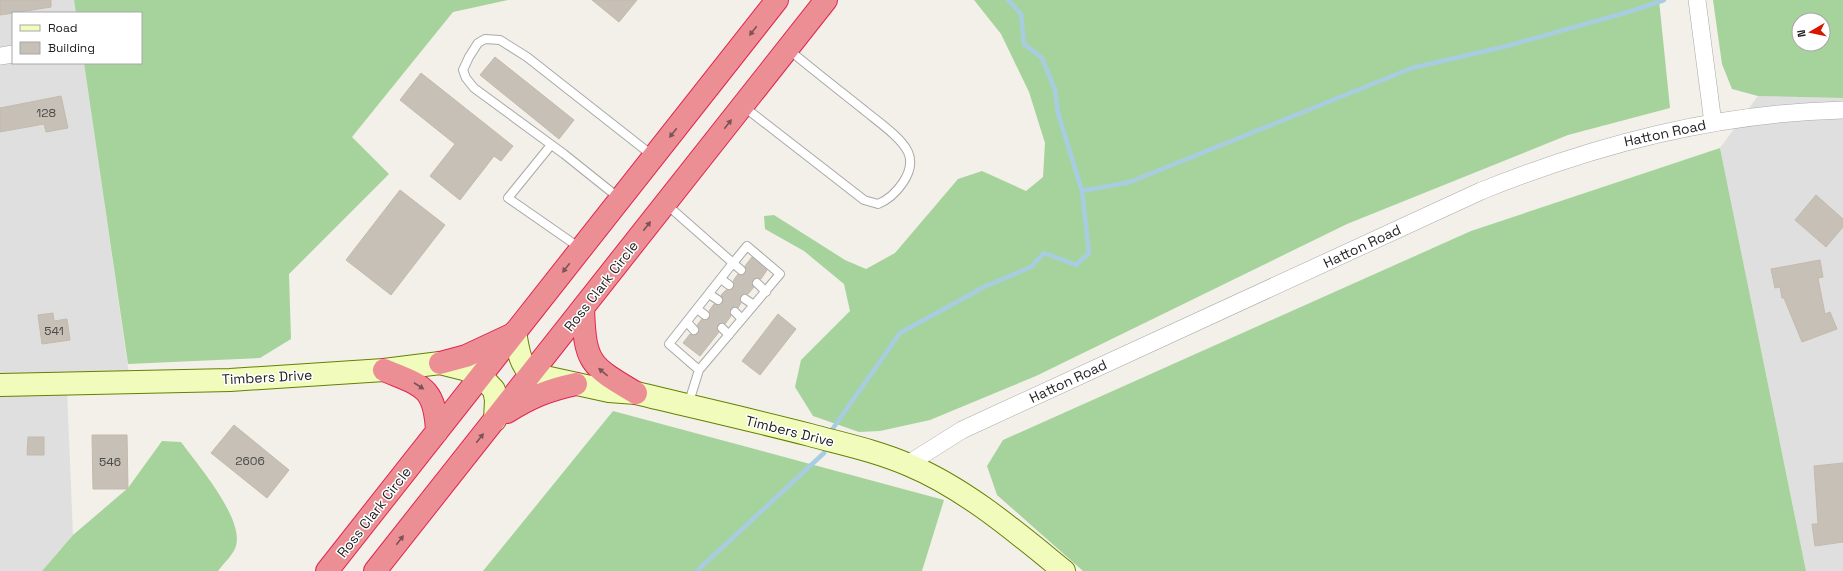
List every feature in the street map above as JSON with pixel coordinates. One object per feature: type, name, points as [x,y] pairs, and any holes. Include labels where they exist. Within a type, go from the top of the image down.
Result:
[{"type":"highway","name":"Ross Clark Circle","points":[[327,571],[777,0]]},
{"type":"highway","name":"Ross Clark Circle","points":[[375,571],[826,0]]},
{"type":"highway","points":[[583,308],[584,339],[586,350],[594,363],[604,373],[636,393]]},
{"type":"highway","points":[[440,363],[466,356],[515,332]]},
{"type":"highway","points":[[384,370],[421,385],[430,396],[436,411],[437,432]]},
{"type":"highway","points":[[494,420],[530,398],[550,390],[576,384]]},
{"type":"street","points":[[1697,0],[1713,123]]},
{"type":"street","points":[[0,56],[12,54]]},
{"type":"street","name":"Hatton Road","points":[[908,464],[962,430],[1481,191],[1577,155],[1648,136],[1713,123],[1788,113],[1843,110]]},
{"type":"street","points":[[515,332],[522,362],[524,367],[531,374]]},
{"type":"street","name":"Timbers Drive","points":[[0,385],[230,380],[384,370],[440,363],[464,369],[481,376],[494,390],[496,400],[494,420]]},
{"type":"street","name":"Timbers Drive","points":[[531,374],[609,392],[636,393],[688,405],[864,450],[908,464],[941,481],[969,499],[1014,531],[1064,571]]},
{"type":"lane","points":[[620,199],[551,145],[474,88],[466,78],[463,70],[478,43],[485,39],[500,40],[527,57],[654,156]]},
{"type":"lane","points":[[743,105],[864,200],[878,204],[887,200],[895,192],[909,172],[911,165],[907,150],[900,141],[876,120],[787,49]]},
{"type":"lane","points":[[551,145],[508,198],[581,249]]},
{"type":"lane","points":[[665,204],[741,270]]},
{"type":"lane","points":[[688,405],[699,370],[713,348],[729,335],[780,274],[747,246],[669,344],[699,370]]},
{"type":"lane","points":[[721,279],[729,286]]},
{"type":"lane","points":[[757,283],[766,292]]},
{"type":"lane","points":[[709,294],[718,300]]},
{"type":"lane","points":[[745,298],[754,306]]},
{"type":"lane","points":[[697,308],[705,315]]},
{"type":"lane","points":[[735,312],[742,319]]},
{"type":"lane","points":[[687,322],[694,330]]},
{"type":"lane","points":[[722,328],[729,335]]},
{"type":"shaded area","points":[[0,0],[74,0],[76,12],[12,12],[12,64],[84,64],[129,374],[0,377]]},
{"type":"shaded area","points":[[1758,96],[1843,98],[1843,571],[1806,571],[1720,148]]},
{"type":"shaded area","points":[[67,390],[73,535],[42,571],[0,571],[0,393]]},
{"type":"green space","points":[[74,0],[508,0],[453,12],[352,137],[389,174],[289,274],[291,339],[260,358],[128,364],[84,64],[142,64],[142,12],[76,12]]},
{"type":"green space","points":[[974,0],[1659,0],[1670,108],[1568,135],[1347,224],[1036,376],[930,420],[880,431],[859,432],[813,416],[795,387],[801,360],[850,311],[844,284],[804,251],[765,229],[764,216],[774,215],[845,260],[866,269],[895,253],[958,179],[982,171],[1026,191],[1043,177],[1045,143],[1029,92],[1001,34]]},
{"type":"green space","points":[[1713,0],[1843,0],[1843,98],[1758,96],[1732,89],[1722,64]]},
{"type":"green space","points":[[1720,148],[1806,571],[1083,571],[997,495],[987,466],[1003,440],[1471,231]]},
{"type":"green space","points":[[613,411],[944,500],[922,571],[483,571]]},
{"type":"green space","points":[[162,441],[181,442],[218,492],[233,521],[237,534],[236,546],[231,556],[218,571],[42,571],[73,535],[128,488]]},
{"type":"building","points":[[0,0],[51,0],[51,7],[0,15]]},
{"type":"building","points":[[592,0],[637,0],[619,22]]},
{"type":"building","points":[[495,57],[574,120],[559,139],[480,75]]},
{"type":"building","points":[[421,73],[513,146],[501,161],[494,156],[460,200],[430,176],[455,144],[400,100]]},
{"type":"building","points":[[61,96],[68,128],[46,132],[44,124],[0,132],[0,108]]},
{"type":"building","points":[[400,190],[445,225],[391,295],[346,260]]},
{"type":"building","points":[[1816,195],[1843,219],[1843,227],[1826,247],[1795,220]]},
{"type":"building","points":[[752,257],[767,270],[761,279],[753,279],[752,284],[754,287],[748,294],[741,296],[741,303],[738,308],[731,308],[731,316],[725,324],[718,324],[717,329],[719,332],[700,356],[683,343],[690,334],[698,334],[699,329],[697,325],[702,319],[709,319],[709,311],[714,304],[718,305],[722,303],[723,300],[721,295],[726,290],[733,289],[733,281],[738,274],[742,275],[745,273],[745,266]]},
{"type":"building","points":[[1820,260],[1823,277],[1818,278],[1825,314],[1830,312],[1837,329],[1802,342],[1784,298],[1782,298],[1780,287],[1775,288],[1771,269]]},
{"type":"building","points":[[53,313],[54,321],[67,319],[70,340],[42,344],[38,315]]},
{"type":"building","points":[[778,314],[796,329],[760,375],[742,361]]},
{"type":"building","points":[[234,425],[289,470],[267,498],[211,453]]},
{"type":"building","points":[[92,435],[127,435],[128,489],[93,489]]},
{"type":"building","points":[[28,437],[44,437],[44,455],[27,455]]},
{"type":"building","points":[[1843,463],[1843,542],[1815,546],[1812,524],[1818,524],[1814,466]]},
{"type":"waterway","points":[[829,434],[900,333],[984,287],[1031,267],[1044,253],[1076,265],[1089,253],[1082,191],[1058,113],[1055,90],[1042,58],[1024,44],[1021,14],[1008,0]]},
{"type":"waterway","points":[[1082,191],[1130,182],[1412,68],[1507,46],[1635,10],[1664,0]]},
{"type":"waterway","points":[[697,571],[824,453]]}]
